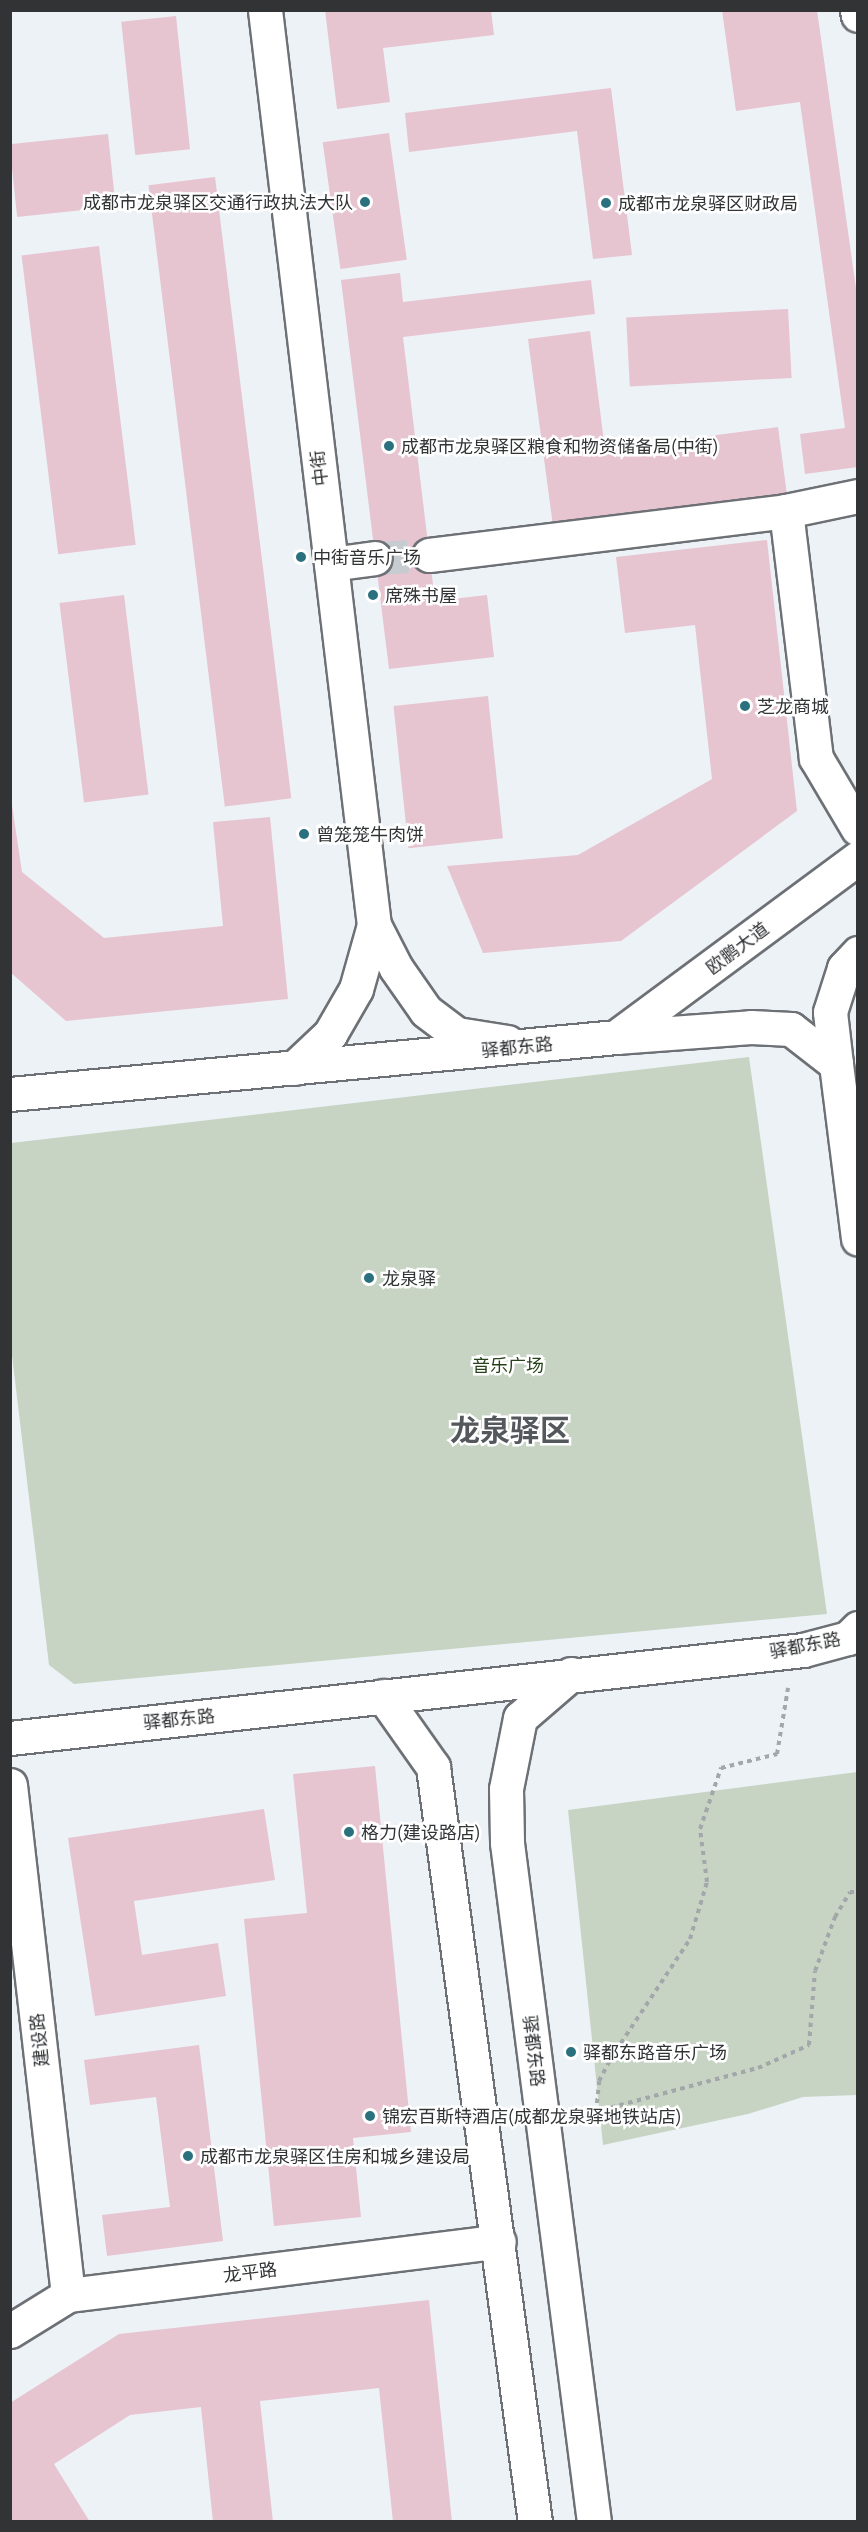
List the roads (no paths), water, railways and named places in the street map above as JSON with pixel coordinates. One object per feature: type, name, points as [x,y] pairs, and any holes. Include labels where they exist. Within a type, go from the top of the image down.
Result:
[{"type":"main road","name":"中街","points":[[265,10],[374,925]]},
{"type":"main road","points":[[429,555],[786,511],[858,496]]},
{"type":"main road","points":[[786,511],[816,758],[858,829]]},
{"type":"main road","points":[[331,564],[375,558]]},
{"type":"main road","name":"欧鹏大道","points":[[616,1037],[858,858]]},
{"type":"main road","points":[[374,925],[396,968],[426,1011],[457,1034],[527,1046]]},
{"type":"main road","points":[[294,1068],[330,1034],[356,989],[374,925]]},
{"type":"main road","points":[[858,952],[844,968],[830,1012],[858,1239]]},
{"type":"main road","name":"驿都东路","points":[[10,1094],[616,1037],[751,1027],[791,1029],[836,1064]]},
{"type":"main road","name":"驿都东路","points":[[10,1738],[802,1650],[854,1635]]},
{"type":"main road","name":"驿都东路","points":[[571,1674],[520,1718],[506,1788],[507,1842],[594,2522]]},
{"type":"main road","points":[[383,1696],[433,1767],[499,2241],[535,2522]]},
{"type":"main road","name":"建设路","points":[[11,1793],[68,2295]]},
{"type":"main road","name":"龙平路","points":[[10,2331],[68,2295],[499,2241]]},
{"type":"tunnel","points":[[375,558],[429,555]]},
{"type":"place","name":"成都市龙泉驿区交通行政执法大队","points":[[365,202]]},
{"type":"place","name":"成都市龙泉驿区财政局","points":[[606,203]]},
{"type":"place","name":"成都市龙泉驿区粮食和物资储备局(中街)","points":[[389,446]]},
{"type":"place","name":"中街音乐广场","points":[[301,557]]},
{"type":"place","name":"席殊书屋","points":[[373,595]]},
{"type":"place","name":"芝龙商城","points":[[745,706]]},
{"type":"place","name":"曾笼笼牛肉饼","points":[[304,834]]},
{"type":"place","name":"龙泉驿","points":[[369,1278]]},
{"type":"place","name":"格力(建设路店)","points":[[349,1832]]},
{"type":"place","name":"驿都东路音乐广场","points":[[571,2052]]},
{"type":"place","name":"锦宏百斯特酒店(成都龙泉驿地铁站店)","points":[[370,2116]]},
{"type":"place","name":"成都市龙泉驿区住房和城乡建设局","points":[[188,2156]]},
{"type":"district","name":"龙泉驿区","points":[[510,1430]]},
{"type":"park label","name":"音乐广场","points":[[508,1365]]}]
